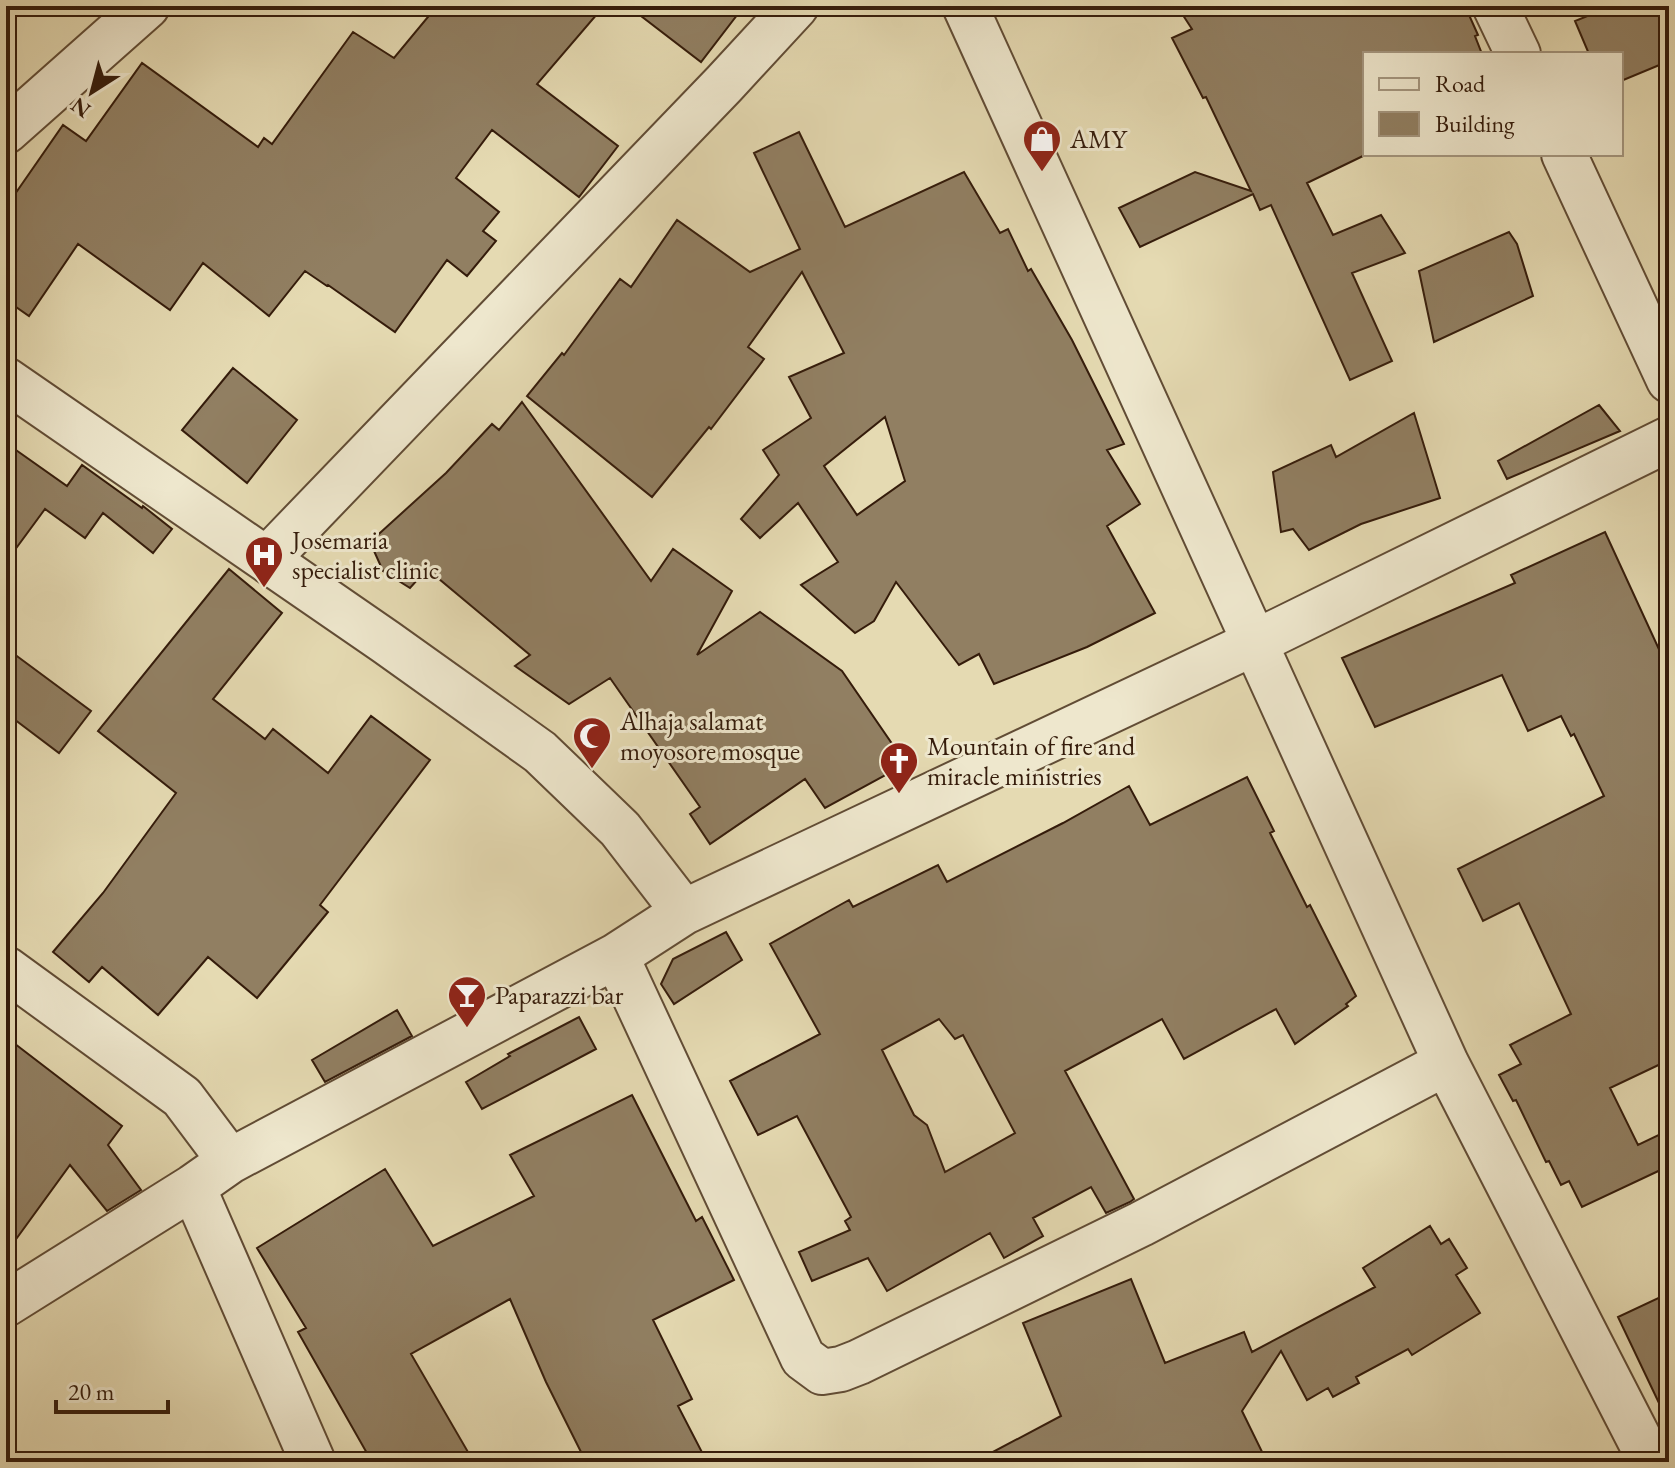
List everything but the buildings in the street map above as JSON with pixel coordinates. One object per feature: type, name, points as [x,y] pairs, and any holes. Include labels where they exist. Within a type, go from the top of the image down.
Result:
[{"type":"street","points":[[6,131],[147,6]]},
{"type":"street","points":[[267,559],[796,6]]},
{"type":"street","points":[[965,6],[1446,1063],[1651,1462]]},
{"type":"street","points":[[1495,6],[1517,52]]},
{"type":"street","points":[[1565,156],[1669,380]]},
{"type":"street","points":[[6,380],[540,752],[620,829],[684,912]]},
{"type":"street","points":[[6,1304],[230,1161],[616,956],[684,912],[1256,642],[1669,439]]},
{"type":"street","points":[[616,956],[803,1358],[822,1372],[859,1362],[1141,1224],[1446,1063]]},
{"type":"street","points":[[6,969],[182,1097],[230,1161]]},
{"type":"street","points":[[193,1187],[313,1462]]},
{"type":"place","name":"AMY","points":[[1042,173]]},
{"type":"place","name":"Josemaria specialist clinic","points":[[264,589]]},
{"type":"place","name":"Alhaja salamat moyosore mosque","points":[[592,770]]},
{"type":"place","name":"Mountain of fire and miracle ministries","points":[[899,795]]},
{"type":"place","name":"Paparazzi bar","points":[[467,1029]]}]
